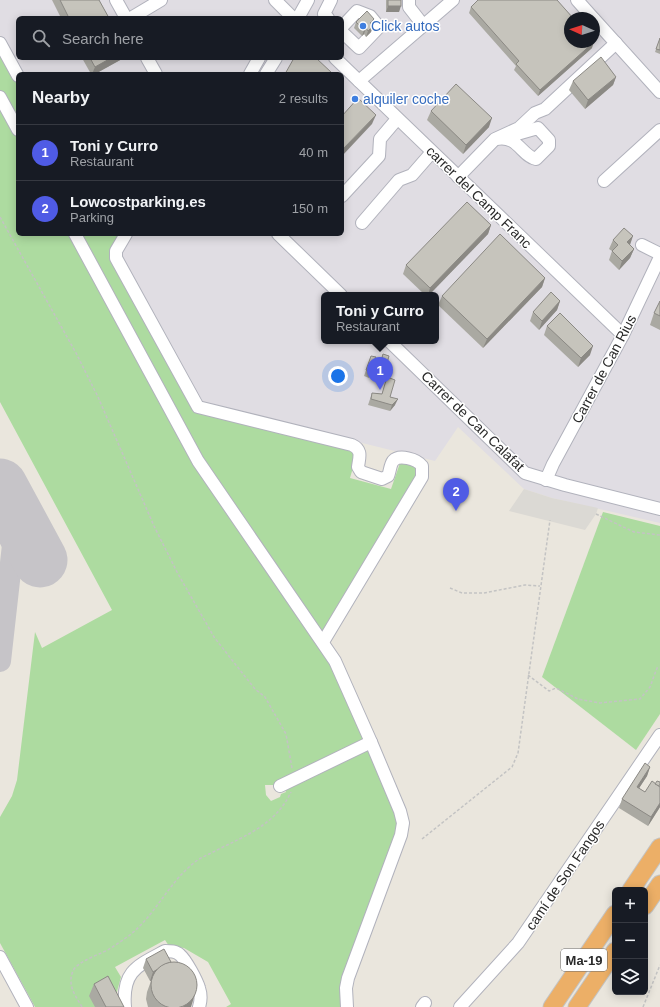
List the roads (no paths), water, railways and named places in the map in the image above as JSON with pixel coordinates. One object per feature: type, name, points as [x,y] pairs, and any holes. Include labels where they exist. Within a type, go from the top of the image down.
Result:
[{"type":"highway","points":[[633,887],[660,846]]},
{"type":"highway","points":[[648,902],[660,884]]},
{"type":"highway","name":"Ma-19","points":[[552,1007],[612,918]]},
{"type":"highway","name":"Ma-19","points":[[577,1007],[612,955]]},
{"type":"street","points":[[116,0],[125,16]]},
{"type":"street","points":[[134,16],[161,0]]},
{"type":"street","points":[[276,0],[287,16]]},
{"type":"street","points":[[287,16],[292,0]]},
{"type":"street","points":[[299,16],[308,0]]},
{"type":"street","points":[[326,16],[324,14],[331,0]]},
{"type":"street","points":[[409,0],[409,7],[424,25]]},
{"type":"street","points":[[359,81],[453,0]]},
{"type":"street","points":[[577,0],[588,12]]},
{"type":"street","points":[[344,25],[357,11],[370,16],[379,27],[359,48],[344,34]]},
{"type":"street","points":[[600,25],[660,92]]},
{"type":"street","points":[[0,43],[16,72]]},
{"type":"street","points":[[458,177],[495,139],[519,128],[535,113],[545,108],[616,43]]},
{"type":"street","points":[[148,60],[155,72]]},
{"type":"street","points":[[251,72],[258,60]]},
{"type":"street","points":[[267,72],[275,60]]},
{"type":"street","name":"carrer del Camp Franc","points":[[337,60],[622,335]]},
{"type":"street","points":[[0,97],[16,126]]},
{"type":"street","points":[[344,194],[379,156],[380,139],[398,119]]},
{"type":"street","points":[[495,139],[504,138],[512,141],[531,158],[536,159],[549,146],[549,140],[538,128],[517,134],[506,133]]},
{"type":"street","points":[[604,181],[660,130]]},
{"type":"street","points":[[362,222],[399,180],[412,175],[432,152]]},
{"type":"street","points":[[75,236],[198,461],[323,642],[341,673],[400,811],[403,829],[348,978],[346,988],[347,1007]]},
{"type":"street","points":[[125,236],[116,251],[116,258],[198,407],[352,445],[357,447],[360,451],[359,471],[382,479],[388,476],[392,463],[397,458],[416,461],[422,466],[422,477],[323,642]]},
{"type":"street","points":[[280,236],[338,292]]},
{"type":"street","points":[[642,245],[660,256]]},
{"type":"street","name":"Carrer de Can Rius","points":[[546,480],[622,335],[660,256]]},
{"type":"street","name":"Carrer de Can Calafat","points":[[392,344],[525,473],[546,480],[660,509]]},
{"type":"street","name":"camí de Son Fangos","points":[[460,1007],[518,943],[660,735]]},
{"type":"street","points":[[280,786],[371,742]]},
{"type":"street","points":[[125,1007],[126,988],[132,971],[165,951],[169,951],[181,955],[197,983],[201,997],[199,1007]]},
{"type":"street","points":[[0,957],[27,1007]]},
{"type":"place","name":"Click autos","points":[[363,26]]},
{"type":"place","name":"alquiler coche","points":[[355,99]]},
{"type":"place","name":"Toni y Curro","points":[[380,390]]},
{"type":"place","name":"Lowcostparking.es","points":[[456,511]]}]
